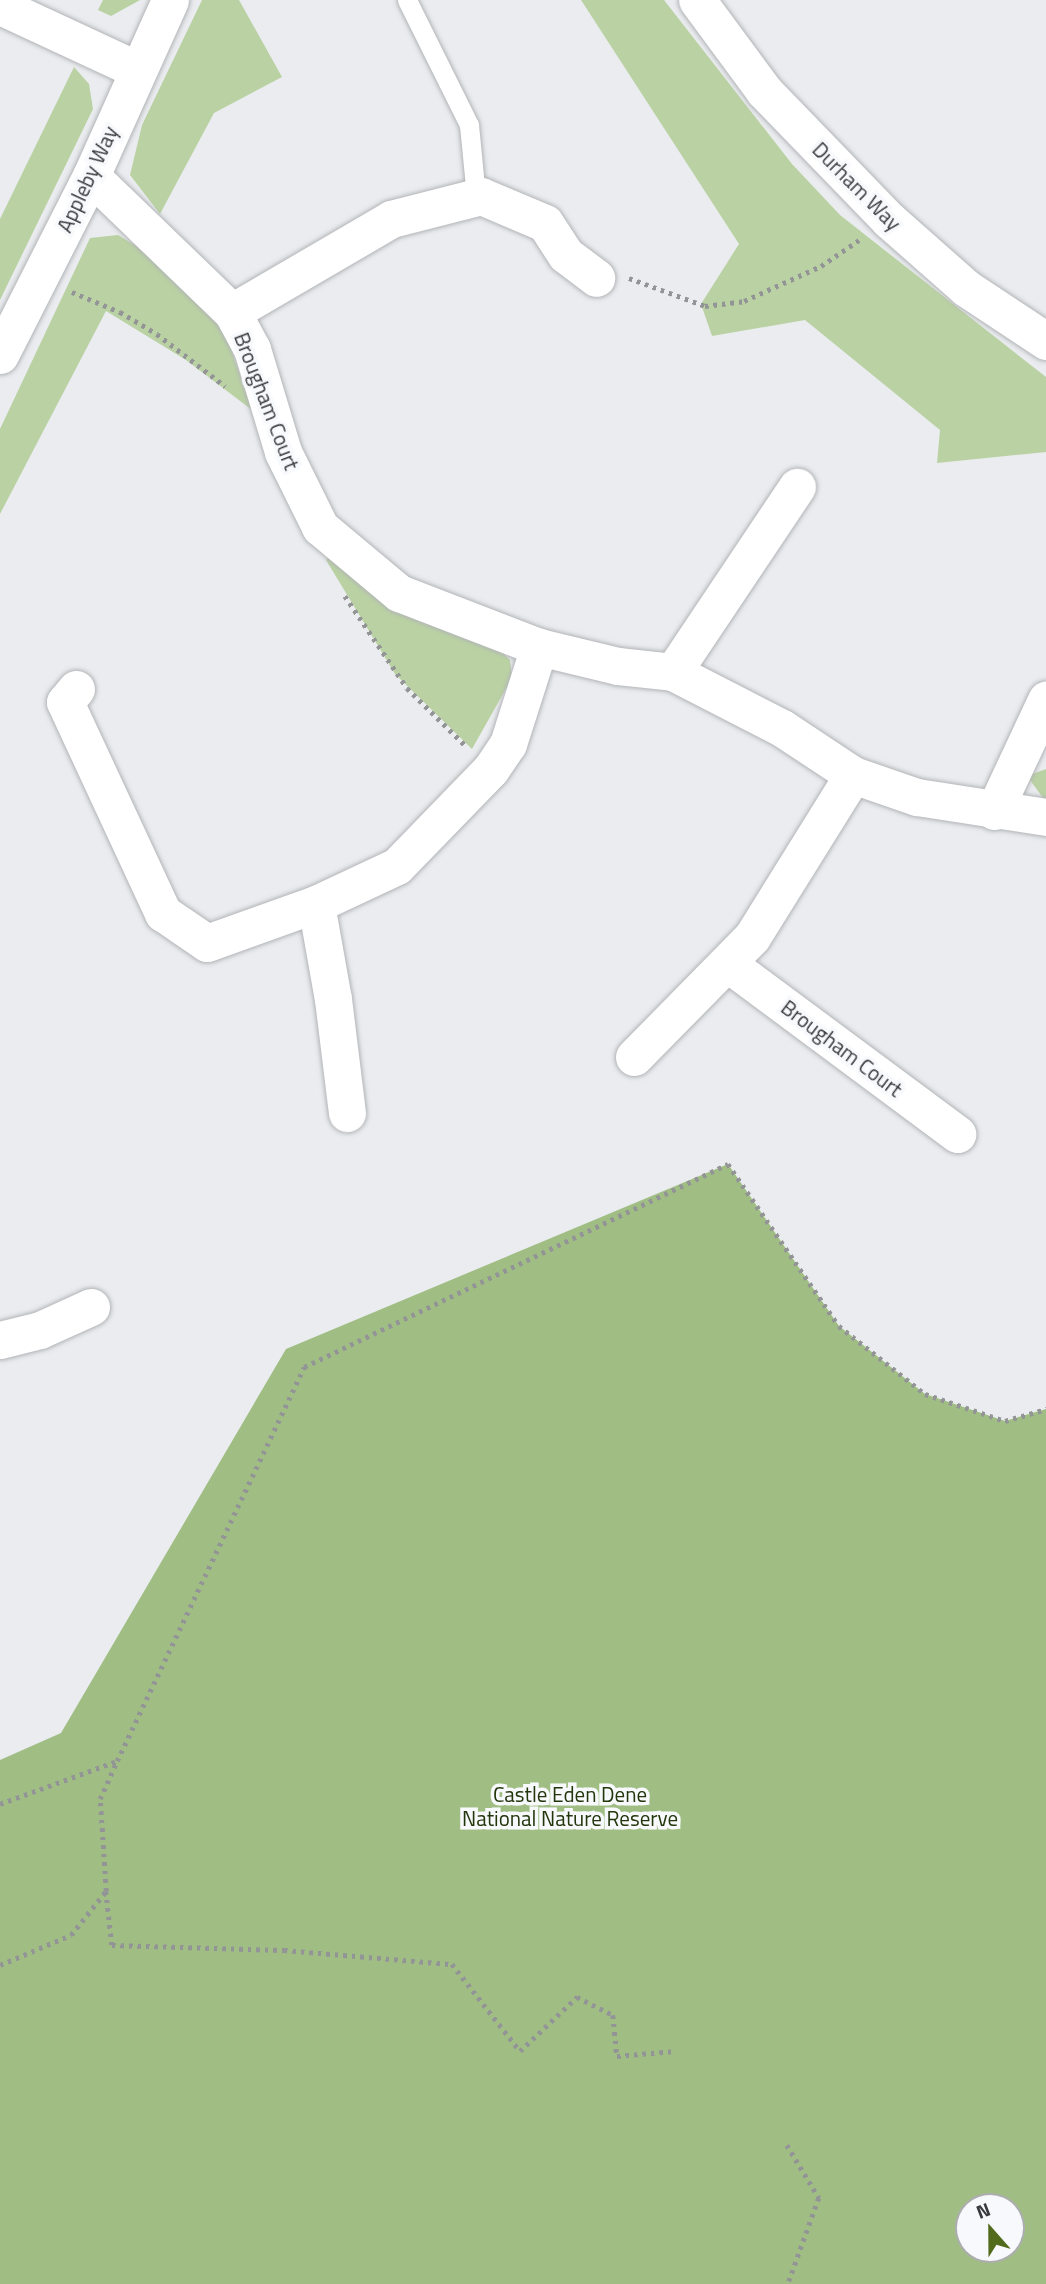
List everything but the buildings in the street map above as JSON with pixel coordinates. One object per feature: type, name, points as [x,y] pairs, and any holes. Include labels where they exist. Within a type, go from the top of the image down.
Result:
[{"type":"street","name":"Appleby Way","points":[[0,355],[91,176],[136,69],[170,0]]},
{"type":"street","name":"Durham Way","points":[[697,0],[764,91],[889,220],[966,289],[1046,341]]},
{"type":"street","points":[[0,6],[136,69]]},
{"type":"street","name":"Brougham Court","points":[[91,176],[232,312],[252,349],[283,452],[320,527],[399,593],[539,647],[618,666],[673,672],[782,728],[853,775],[916,797],[993,811],[1046,817]]},
{"type":"street","points":[[475,197],[545,223],[566,255],[596,278]]},
{"type":"street","name":"Brougham Court","points":[[232,312],[391,219],[475,197]]},
{"type":"street","points":[[673,672],[797,487]]},
{"type":"street","points":[[76,689],[65,702],[163,913],[207,943],[316,904],[397,866],[491,769],[508,744],[539,647]]},
{"type":"street","points":[[993,811],[1046,700]]},
{"type":"street","points":[[634,1057],[752,937],[853,775]]},
{"type":"street","points":[[316,904],[333,999],[347,1113]]},
{"type":"street","name":"Brougham Court","points":[[727,963],[957,1134]]},
{"type":"street","points":[[0,1340],[40,1330],[91,1307]]},
{"type":"lane","points":[[407,0],[469,125],[475,197]]},
{"type":"path","points":[[596,278],[622,276],[705,306],[744,301],[821,267],[889,220]]},
{"type":"path","points":[[675,2051],[617,2056],[613,2015],[577,1997],[520,2051],[452,1964],[284,1950],[112,1945],[100,1799],[304,1367],[727,1164],[839,1326],[925,1394],[1006,1421],[1046,1409]]},
{"type":"path","points":[[0,1804],[117,1761]]},
{"type":"path","points":[[0,1965],[71,1935],[106,1891]]},
{"type":"path","points":[[787,2145],[819,2197],[788,2284]]},
{"type":"green space","points":[[103,0],[140,0],[111,16],[98,10]]},
{"type":"green space","points":[[202,0],[239,0],[282,77],[214,113],[160,214],[130,175],[142,125]]},
{"type":"green space","points":[[581,0],[664,0],[792,164],[840,215],[1046,377],[1046,452],[937,463],[940,430],[805,320],[712,336],[701,304],[739,244]]},
{"type":"green space","points":[[74,67],[89,84],[93,109],[0,300],[0,219]]},
{"type":"green space","points":[[118,235],[138,247],[223,326],[252,410],[186,360],[106,311],[0,514],[0,429],[90,238]]},
{"type":"green space","points":[[330,554],[396,607],[428,624],[496,646],[510,660],[512,678],[472,749],[395,674],[326,560]]},
{"type":"green space","points":[[1046,769],[1046,802],[1027,776]]},
{"type":"green space","name":"Castle Eden Dene National Nature Reserve","points":[[728,1164],[839,1326],[925,1394],[1005,1421],[1046,1409],[1046,2284],[0,2284],[0,1760],[61,1733],[286,1349]]}]
